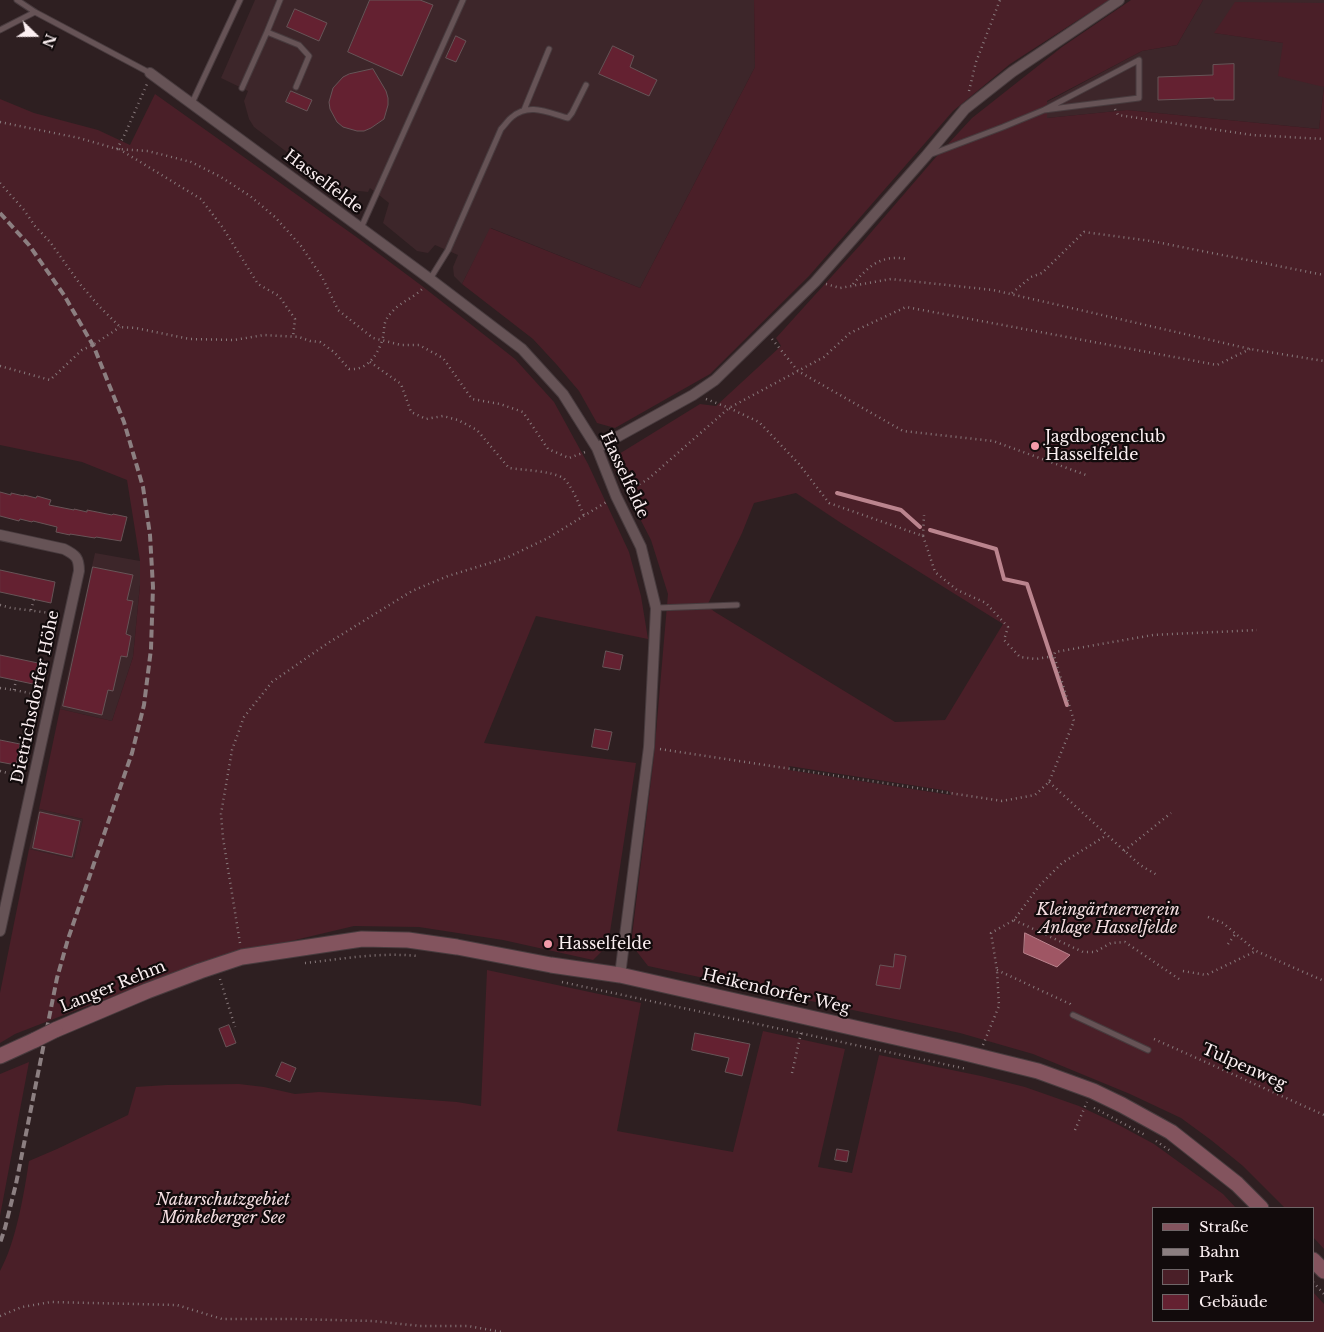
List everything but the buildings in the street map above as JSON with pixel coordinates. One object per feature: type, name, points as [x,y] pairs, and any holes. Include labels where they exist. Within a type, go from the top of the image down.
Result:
[{"type":"street","points":[[597,448],[693,395],[715,380],[815,282],[965,109],[1012,72],[1119,0]]},
{"type":"street","name":"Hasselfelde","points":[[151,73],[522,349],[563,394],[597,448],[616,496],[642,547],[656,608],[649,747],[620,976]]},
{"type":"street","name":"Dietrichsdorfer Höhe","points":[[0,535],[64,549],[72,552],[77,557],[79,563],[79,571],[0,931]]},
{"type":"street","name":"Heikendorfer Weg","points":[[242,957],[362,939],[408,940],[620,976],[957,1051],[1038,1072],[1093,1091],[1122,1104],[1171,1132],[1237,1184],[1260,1207]]},
{"type":"street","name":"Langer Rehm","points":[[0,1056],[55,1030],[147,992],[242,957]]},
{"type":"street","points":[[1314,1261],[1324,1271]]},
{"type":"lane","points":[[17,0],[35,12],[151,73]]},
{"type":"lane","points":[[192,103],[240,0]]},
{"type":"lane","points":[[242,88],[280,0]]},
{"type":"lane","points":[[361,229],[462,2],[455,0]]},
{"type":"lane","points":[[0,30],[35,12]]},
{"type":"lane","points":[[267,32],[299,45],[309,56],[296,87]]},
{"type":"lane","points":[[524,110],[549,49]]},
{"type":"lane","points":[[926,156],[1004,128],[1044,110],[1139,60],[1139,98],[1044,110]]},
{"type":"lane","points":[[430,279],[448,250],[502,129],[512,117],[532,108],[568,118],[572,114],[586,85]]},
{"type":"lane","points":[[656,608],[737,605]]},
{"type":"lane","points":[[1073,1015],[1148,1050]]},
{"type":"path","points":[[965,109],[976,62],[1000,0]]},
{"type":"path","points":[[117,149],[151,73]]},
{"type":"path","points":[[1111,101],[1118,115],[1252,135],[1324,139]]},
{"type":"path","points":[[0,122],[78,138],[117,149],[148,151],[191,162],[220,177],[250,196],[275,217],[301,246],[322,276],[338,310],[373,338],[400,346],[419,345],[443,358],[472,399],[500,404],[523,412],[548,449],[569,458],[597,448]]},
{"type":"path","points":[[117,149],[201,199],[223,228],[258,284],[279,296],[295,318],[293,337]]},
{"type":"path","points":[[0,183],[50,242],[80,284],[120,327]]},
{"type":"path","points":[[1012,294],[1032,278],[1042,273],[1084,232],[1151,241],[1324,275]]},
{"type":"path","points":[[852,286],[863,273],[879,261],[895,257],[906,259]]},
{"type":"path","points":[[0,366],[50,380],[82,350],[120,327],[190,338],[234,340],[264,335],[293,337],[320,342],[334,352],[349,369],[354,369],[370,362],[382,340],[385,320],[393,310],[419,292],[430,279]]},
{"type":"path","points":[[815,282],[840,288],[891,279],[993,290],[1250,349],[1324,361]]},
{"type":"path","points":[[765,330],[798,371],[903,431],[993,441],[1086,475]]},
{"type":"path","points":[[370,362],[401,384],[411,412],[426,420],[443,416],[458,420],[477,430],[509,468],[552,474],[564,479],[575,496],[584,516]]},
{"type":"path","points":[[693,395],[729,408],[759,422],[799,464],[829,503],[923,536]]},
{"type":"path","points":[[924,515],[923,536],[935,572],[957,590],[986,603],[1008,627],[1004,640],[1020,657],[1036,659],[1052,657]]},
{"type":"path","points":[[31,610],[34,600]]},
{"type":"path","points":[[0,605],[69,616]]},
{"type":"path","points":[[1052,657],[1055,652],[1153,635],[1257,630]]},
{"type":"path","points":[[649,747],[1002,801],[1035,795],[1049,782],[1074,722],[1052,657]]},
{"type":"path","points":[[14,690],[16,680]]},
{"type":"path","points":[[0,688],[51,698]]},
{"type":"path","points":[[0,771],[33,780]]},
{"type":"path","points":[[1049,782],[1124,852],[1140,865],[1157,875]]},
{"type":"path","points":[[1124,852],[1171,813]]},
{"type":"path","points":[[984,1045],[1000,1006],[991,932],[1014,920],[1039,886],[1062,863],[1107,835]]},
{"type":"path","points":[[1208,917],[1223,923],[1256,950],[1324,981]]},
{"type":"path","points":[[1014,920],[1083,952],[1095,952],[1111,943],[1125,942],[1179,979]]},
{"type":"path","points":[[1228,944],[1236,933]]},
{"type":"path","points":[[1183,971],[1206,975],[1256,950]]},
{"type":"path","points":[[300,963],[354,957],[402,955],[419,957]]},
{"type":"path","points":[[217,966],[235,1027]]},
{"type":"path","points":[[997,970],[1070,1004],[1073,1015]]},
{"type":"path","points":[[559,981],[966,1069]]},
{"type":"path","points":[[792,1074],[801,1033]]},
{"type":"path","name":"Tulpenweg","points":[[1154,1039],[1324,1115]]},
{"type":"path","points":[[1075,1130],[1093,1091]]},
{"type":"path","points":[[1094,1108],[1147,1136]]},
{"type":"path","points":[[1155,1140],[1176,1155]]},
{"type":"path","points":[[1314,1283],[1324,1294]]},
{"type":"path","points":[[0,1316],[22,1307],[52,1302],[151,1304],[177,1305],[222,1319],[293,1318],[373,1321],[420,1326],[468,1326],[502,1332]]},
{"type":"shaded area","points":[[255,0],[754,0],[755,67],[640,288],[491,228],[462,284],[454,276],[453,267],[458,255],[435,245],[428,253],[417,251],[383,223],[389,203],[370,188],[368,192],[334,188],[254,127],[249,119],[244,101],[248,91],[221,78]]},
{"type":"shaded area","points":[[1203,0],[1324,0],[1324,3],[1215,33],[1284,43],[1324,87],[1319,129],[1127,110],[1047,118],[1047,102],[1142,51],[1177,45]]},
{"type":"shaded area","points":[[95,553],[140,561],[140,585],[133,657],[112,721],[60,709]]},
{"type":"shaded area","points":[[39,809],[83,819],[74,859],[29,849]]},
{"type":"shaded area","points":[[1025,933],[1070,955],[1057,967],[1024,953]]},
{"type":"green space","points":[[754,0],[1109,0],[1010,64],[953,111],[809,276],[710,374],[615,428],[597,423],[579,391],[533,339],[462,284],[490,228],[640,288],[755,67]]},
{"type":"green space","name":"Kleingärtnerverein Anlage Hasselfelde","points":[[1131,0],[1203,0],[1177,45],[1142,51],[1047,101],[1047,118],[1127,110],[1319,129],[1324,87],[1324,1249],[1314,1238],[1314,1207],[1284,1207],[1243,1166],[1211,1140],[1181,1118],[1130,1094],[1033,1054],[960,1033],[648,966],[631,944],[654,756],[668,594],[651,540],[615,470],[619,454],[700,404],[716,406],[781,346],[776,338],[972,118],[1062,47]],"holes":[[[796,493],[1003,624],[945,720],[895,722],[707,606],[742,533],[754,503]],[[789,766],[949,791],[951,795],[789,770]]]},
{"type":"green space","points":[[1235,2],[1324,3],[1324,87],[1278,76],[1283,43],[1214,33]]},
{"type":"green space","points":[[155,94],[355,236],[515,359],[554,402],[588,464],[629,552],[641,596],[648,639],[536,616],[484,743],[636,763],[608,945],[593,960],[503,940],[419,927],[354,926],[215,959],[15,1034],[0,1043],[0,993],[29,849],[74,859],[83,819],[39,809],[60,709],[112,721],[133,657],[140,585],[140,561],[127,480],[82,462],[0,445],[0,99],[34,113],[98,130],[130,145]]},
{"type":"green space","name":"Naturschutzgebiet Mönkeberger See","points":[[487,970],[641,1003],[617,1131],[733,1152],[763,1031],[845,1049],[818,1167],[852,1173],[879,1055],[1025,1087],[1079,1106],[1154,1144],[1223,1194],[1235,1207],[1152,1207],[1152,1322],[1314,1322],[1314,1293],[1324,1304],[1324,1332],[0,1332],[0,1271],[15,1232],[29,1161],[128,1115],[136,1087],[239,1084],[295,1094],[319,1092],[457,1102],[481,1106]]},
{"type":"green space","points":[[29,1062],[0,1216],[0,1074]]},
{"type":"waterway","points":[[837,493],[901,510],[920,527]]},
{"type":"waterway","points":[[930,530],[996,549],[1004,579],[1027,584],[1067,705]]},
{"type":"railway","points":[[0,213],[29,245],[64,295],[94,347],[124,422],[143,487],[150,535],[153,587],[151,649],[144,705],[132,753],[68,939],[57,978],[16,1184],[0,1243]]},
{"type":"place","name":"Jagdbogenclub Hasselfelde","points":[[1035,446]]},
{"type":"place","name":"Hasselfelde","points":[[548,944]]}]
